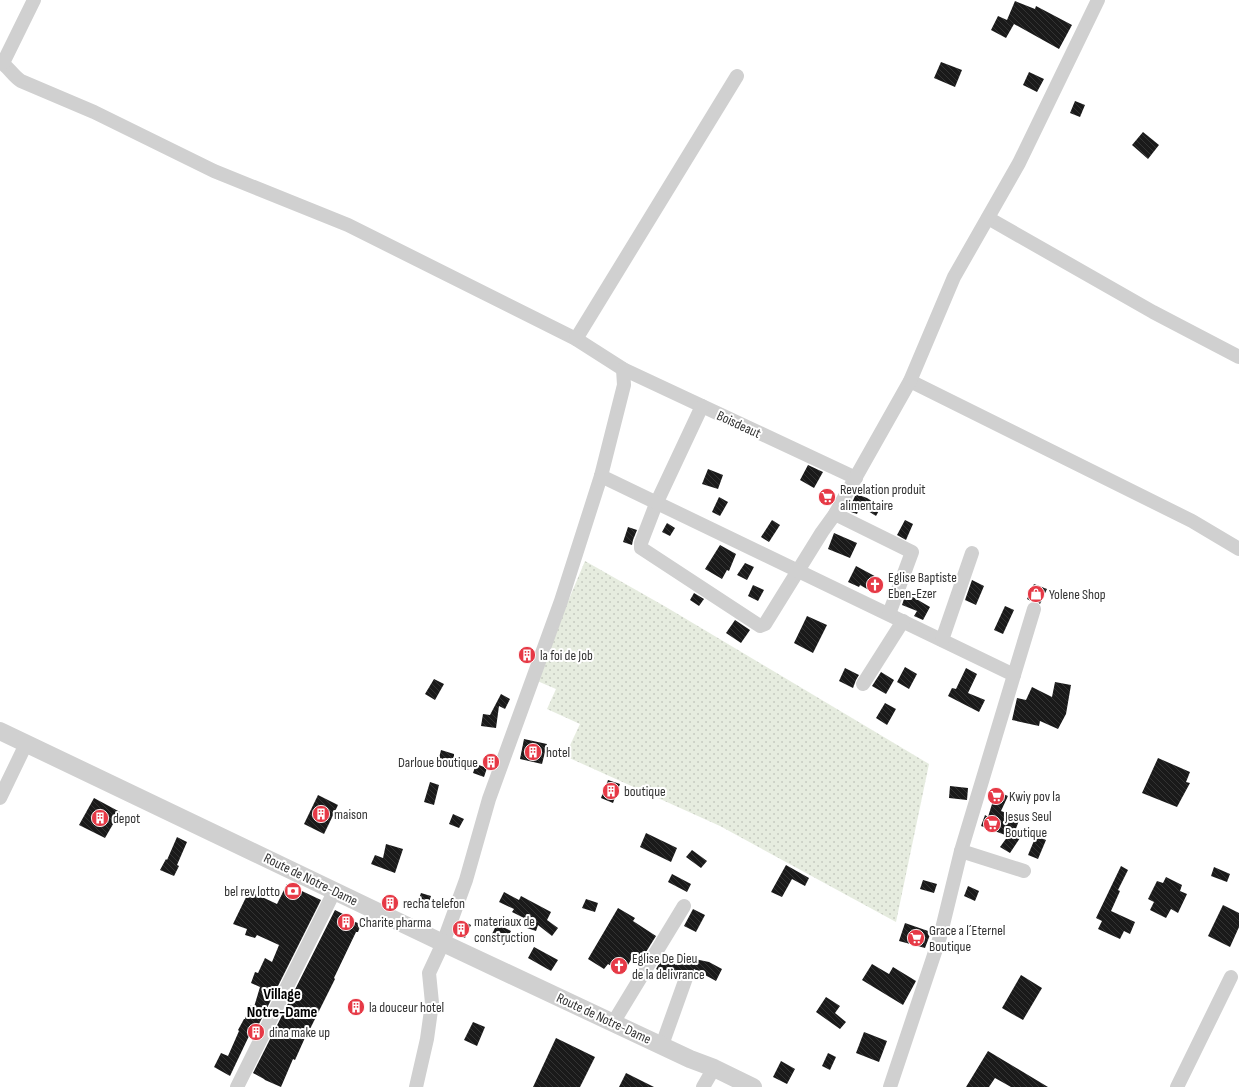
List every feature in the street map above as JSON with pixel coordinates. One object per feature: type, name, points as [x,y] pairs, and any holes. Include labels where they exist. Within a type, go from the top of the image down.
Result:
[{"type":"street","points":[[1,63],[34,0]]},
{"type":"street","points":[[702,406],[656,504],[641,543],[641,548],[760,626],[765,624],[835,514],[910,381],[954,277],[1019,163],[1098,0]]},
{"type":"street","name":"Boisdeaut","points":[[1,63],[21,81],[94,112],[214,171],[348,225],[576,339],[623,368],[856,478]]},
{"type":"street","points":[[576,339],[737,76]]},
{"type":"street","points":[[988,218],[1154,312],[1239,357]]},
{"type":"street","points":[[416,1087],[421,1072],[432,1003],[429,973],[446,934],[466,880],[489,799],[561,601],[600,476],[624,385],[623,368]]},
{"type":"street","points":[[910,381],[1192,521],[1239,549]]},
{"type":"street","points":[[600,476],[1014,675]]},
{"type":"street","points":[[835,514],[912,552],[889,614]]},
{"type":"street","points":[[942,640],[972,552]]},
{"type":"street","points":[[890,1087],[940,937],[960,851],[1034,609]]},
{"type":"street","points":[[863,684],[903,621]]},
{"type":"street","name":"Route de Notre-Dame","points":[[0,731],[335,890],[446,934],[613,1023],[753,1087]]},
{"type":"street","points":[[0,798],[26,744]]},
{"type":"street","points":[[960,851],[1024,870]]},
{"type":"street","points":[[237,1087],[335,890]]},
{"type":"street","points":[[613,1023],[684,906]]},
{"type":"street","points":[[1177,1087],[1231,977]]},
{"type":"street","points":[[662,1046],[686,978]]},
{"type":"street","points":[[703,1087],[714,1068]]},
{"type":"shaded area","points":[[585,561],[666,607],[929,764],[896,922],[720,826],[565,756],[580,724],[547,709],[556,689],[535,680]]},
{"type":"building","points":[[1015,1],[1035,9],[1036,6],[1072,25],[1059,49],[1014,24],[1006,38],[991,30],[998,16],[1007,20]]},
{"type":"building","points":[[941,62],[962,70],[955,87],[934,78]]},
{"type":"building","points":[[1029,72],[1044,79],[1037,92],[1023,85]]},
{"type":"building","points":[[1075,101],[1085,105],[1080,117],[1070,113]]},
{"type":"building","points":[[1143,132],[1159,145],[1148,159],[1132,145]]},
{"type":"building","points":[[808,465],[823,472],[814,488],[800,480]]},
{"type":"building","points":[[708,469],[723,475],[718,489],[702,484]]},
{"type":"building","points":[[856,494],[867,498],[881,507],[876,516],[860,506],[857,514],[848,511]]},
{"type":"building","points":[[719,497],[728,502],[720,516],[712,512]]},
{"type":"building","points":[[772,520],[780,525],[769,542],[761,537]]},
{"type":"building","points":[[905,520],[913,524],[906,540],[897,535]]},
{"type":"building","points":[[667,523],[675,528],[670,536],[662,532]]},
{"type":"building","points":[[628,527],[637,530],[632,545],[623,542]]},
{"type":"building","points":[[834,533],[857,543],[850,558],[828,549]]},
{"type":"building","points":[[720,545],[736,554],[729,571],[727,570],[722,579],[705,569]]},
{"type":"building","points":[[745,563],[754,567],[747,580],[737,575]]},
{"type":"building","points":[[856,566],[882,580],[874,593],[860,585],[859,587],[848,582]]},
{"type":"building","points":[[972,580],[984,586],[976,605],[965,600]]},
{"type":"building","points":[[1034,584],[1047,589],[1040,604],[1037,601],[1027,599]]},
{"type":"building","points":[[753,585],[764,590],[758,601],[748,596]]},
{"type":"building","points":[[694,593],[704,599],[699,606],[690,600]]},
{"type":"building","points":[[906,593],[930,607],[923,620],[914,616],[917,611],[902,605]]},
{"type":"building","points":[[1005,606],[1014,610],[1003,634],[994,630]]},
{"type":"building","points":[[807,616],[827,625],[813,653],[794,643]]},
{"type":"building","points":[[735,620],[750,630],[741,643],[726,633]]},
{"type":"building","points":[[905,667],[917,674],[909,689],[897,682]]},
{"type":"building","points":[[845,668],[859,675],[853,688],[839,681]]},
{"type":"building","points":[[966,668],[977,674],[968,693],[985,700],[979,712],[948,696],[952,688],[956,689]]},
{"type":"building","points":[[881,672],[894,680],[886,694],[872,686]]},
{"type":"building","points":[[434,679],[444,684],[435,700],[425,694]]},
{"type":"building","points":[[1055,682],[1071,685],[1066,714],[1058,729],[1040,721],[1039,726],[1012,720],[1017,698],[1026,700],[1032,687],[1052,697]]},
{"type":"building","points":[[501,694],[510,699],[505,709],[499,706],[496,728],[481,726],[483,714],[490,715]]},
{"type":"building","points":[[885,703],[896,709],[887,725],[876,718]]},
{"type":"building","name":"hotel","points":[[524,739],[547,744],[542,764],[520,759]]},
{"type":"building","points":[[441,750],[454,754],[454,757],[470,763],[468,770],[438,762]]},
{"type":"building","points":[[1158,758],[1190,772],[1186,782],[1190,783],[1177,807],[1142,793]]},
{"type":"building","points":[[476,764],[487,768],[484,777],[473,773]]},
{"type":"building","name":"boutique","points":[[608,780],[620,784],[613,803],[601,798]]},
{"type":"building","points":[[430,782],[439,785],[434,805],[424,802]]},
{"type":"building","points":[[950,786],[968,788],[967,800],[949,798]]},
{"type":"building","points":[[996,791],[1008,796],[1001,811],[1020,818],[1015,831],[1022,835],[1010,853],[1000,847],[1008,836],[981,826],[985,815],[988,817]]},
{"type":"building","name":"maison","points":[[318,795],[338,805],[324,834],[304,824]]},
{"type":"building","name":"depot","points":[[94,798],[120,812],[105,838],[79,825]]},
{"type":"building","points":[[453,814],[464,819],[459,828],[449,824]]},
{"type":"building","points":[[646,833],[677,848],[671,862],[640,847]]},
{"type":"building","points":[[1036,836],[1046,840],[1038,859],[1028,855]]},
{"type":"building","points":[[177,837],[187,842],[174,876],[160,870],[166,859],[167,860]]},
{"type":"building","points":[[386,844],[403,849],[395,873],[371,864],[375,855],[383,858]]},
{"type":"building","points":[[692,850],[707,861],[701,868],[686,857]]},
{"type":"building","points":[[786,865],[809,878],[805,886],[792,879],[782,897],[771,892]]},
{"type":"building","points":[[1121,866],[1128,870],[1118,890],[1120,891],[1111,911],[1135,922],[1130,934],[1124,931],[1120,939],[1098,929],[1102,921],[1096,918]]},
{"type":"building","points":[[1214,867],[1230,874],[1227,882],[1211,876]]},
{"type":"building","points":[[672,874],[691,884],[687,892],[668,882]]},
{"type":"building","points":[[1166,877],[1182,885],[1180,891],[1187,894],[1178,913],[1171,909],[1166,918],[1150,910],[1154,902],[1148,899],[1157,881],[1163,883]]},
{"type":"building","points":[[923,880],[937,884],[934,893],[920,889]]},
{"type":"building","points":[[287,884],[321,900],[252,1038],[249,1036],[230,1076],[214,1067],[221,1053],[228,1056],[250,1005],[254,1007],[260,987],[251,983],[255,972],[258,973],[265,958],[272,962],[279,945],[257,935],[255,938],[245,935],[247,929],[233,924],[249,891],[277,904]]},
{"type":"building","points":[[968,886],[979,891],[975,901],[964,896]]},
{"type":"building","points":[[504,892],[519,900],[521,896],[551,912],[547,920],[558,928],[552,936],[538,925],[536,931],[527,928],[530,921],[512,912],[514,909],[499,902]]},
{"type":"building","points":[[421,893],[431,896],[427,908],[417,904]]},
{"type":"building","points":[[586,899],[598,903],[595,912],[582,908]]},
{"type":"building","points":[[1223,905],[1239,913],[1239,927],[1230,947],[1208,936]]},
{"type":"building","points":[[618,908],[635,918],[633,921],[656,936],[641,960],[634,955],[623,973],[608,964],[604,969],[588,959]]},
{"type":"building","points":[[693,909],[705,915],[696,932],[684,926]]},
{"type":"building","points":[[335,910],[353,919],[352,921],[361,924],[295,1060],[293,1059],[281,1087],[253,1073]]},
{"type":"building","name":"materiaux de construction","points":[[460,920],[471,925],[465,938],[455,934]]},
{"type":"building","points":[[905,923],[931,932],[925,948],[899,941]]},
{"type":"building","points":[[497,924],[511,931],[504,945],[490,938]]},
{"type":"building","points":[[534,947],[558,960],[551,971],[528,958]]},
{"type":"building","points":[[663,957],[676,965],[677,961],[689,963],[690,958],[709,962],[722,969],[716,981],[694,969],[693,973],[688,970],[679,970],[675,979],[656,969]]},
{"type":"building","points":[[872,964],[889,974],[893,967],[916,981],[903,1005],[862,980]]},
{"type":"building","points":[[1021,975],[1042,988],[1023,1020],[1002,1008]]},
{"type":"building","points":[[826,997],[840,1006],[835,1013],[846,1022],[840,1029],[816,1012]]},
{"type":"building","points":[[473,1022],[485,1027],[477,1046],[464,1040]]},
{"type":"building","points":[[864,1032],[887,1041],[879,1062],[856,1053]]},
{"type":"building","points":[[556,1038],[595,1057],[580,1087],[533,1087]]},
{"type":"building","points":[[988,1051],[1048,1087],[1011,1087],[995,1078],[989,1087],[966,1087]]},
{"type":"building","points":[[828,1053],[836,1057],[830,1070],[822,1066]]},
{"type":"building","points":[[781,1061],[795,1069],[787,1084],[773,1077]]},
{"type":"building","points":[[626,1073],[654,1087],[619,1087]]},
{"type":"place","name":"Revelation produit alimentaire","points":[[827,497]]},
{"type":"place","name":"Eglise Baptiste Eben-Ezer","points":[[875,585]]},
{"type":"place","name":"Yolene Shop","points":[[1036,594]]},
{"type":"place","name":"la foi de Job","points":[[527,655]]},
{"type":"place","name":"hotel","points":[[533,752]]},
{"type":"place","name":"Darloue boutique","points":[[491,762]]},
{"type":"place","name":"boutique","points":[[611,791]]},
{"type":"place","name":"Kwiy pov la","points":[[996,796]]},
{"type":"place","name":"maison","points":[[321,814]]},
{"type":"place","name":"depot","points":[[100,818]]},
{"type":"place","name":"Jesus Seul Boutique","points":[[992,824]]},
{"type":"place","name":"bel rev lotto","points":[[293,891]]},
{"type":"place","name":"recha telefon","points":[[390,903]]},
{"type":"place","name":"Charite pharma","points":[[346,922]]},
{"type":"place","name":"materiaux de construction","points":[[461,929]]},
{"type":"place","name":"Grace a l´Eternel Boutique","points":[[916,938]]},
{"type":"place","name":"Eglise De Dieu de la delivrance","points":[[619,966]]},
{"type":"place","name":"la douceur hotel","points":[[356,1007]]},
{"type":"place","name":"dina make up","points":[[256,1032]]},
{"type":"district","name":"Village Notre-Dame","points":[[282,1002]]}]
